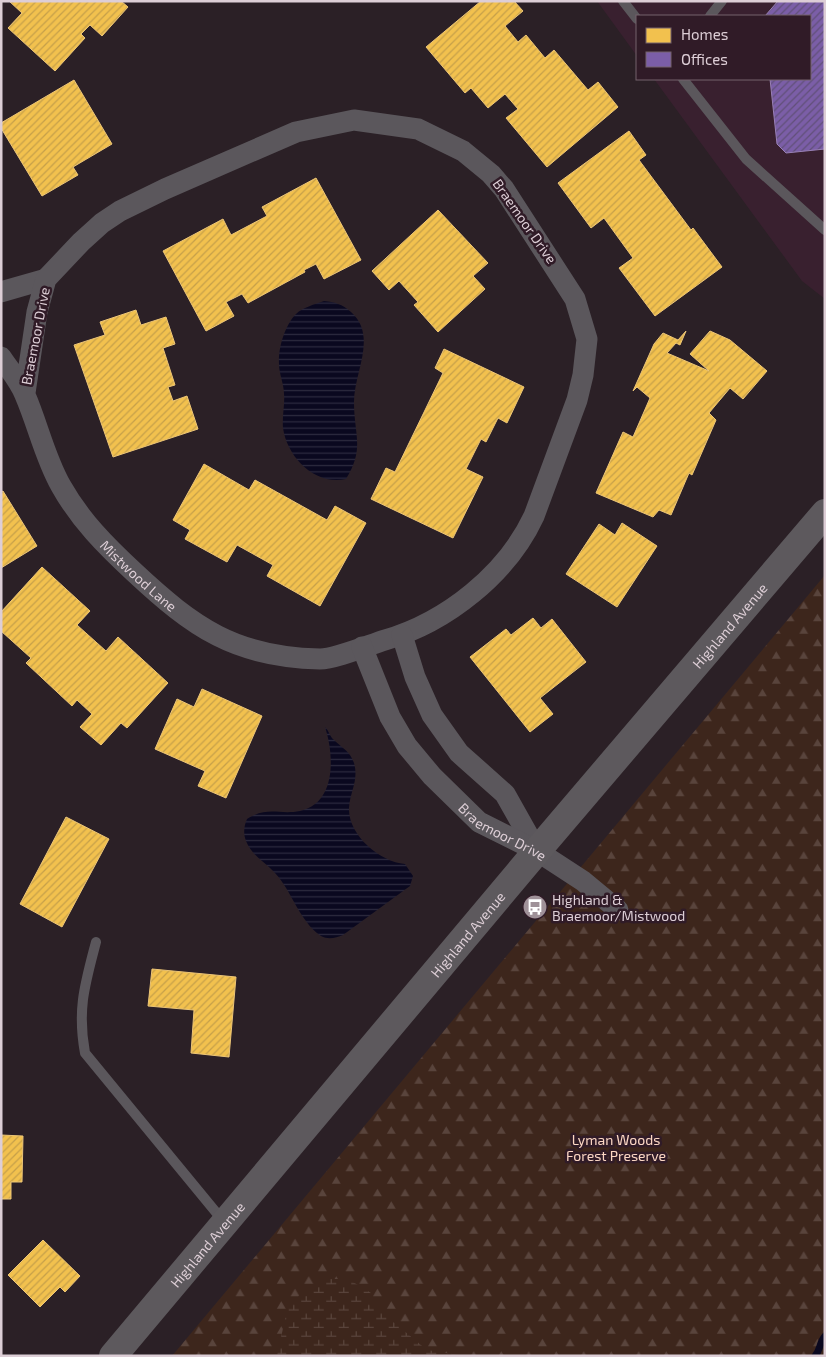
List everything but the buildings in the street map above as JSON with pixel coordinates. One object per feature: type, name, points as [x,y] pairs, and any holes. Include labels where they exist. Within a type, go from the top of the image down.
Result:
[{"type":"main road","name":"Highland Avenue","points":[[113,1356],[537,851],[825,513]]},
{"type":"street","name":"Braemoor Drive","points":[[24,393],[37,312],[46,279],[81,242],[120,211],[165,189],[296,132],[354,120],[418,130],[463,151],[491,174],[520,213],[575,299],[587,339],[583,375],[577,400],[534,516],[526,533],[509,559],[486,582],[441,615],[402,635],[368,645],[390,717],[407,746],[432,776],[479,822],[537,851]]},
{"type":"street","name":"Braemoor Drive","points":[[1,292],[46,279]]},
{"type":"street","name":"Mistwood Lane","points":[[1,357],[24,393],[52,468],[80,517],[100,540],[166,603],[190,622],[237,645],[264,653],[322,659],[368,645]]},
{"type":"street","name":"Braemoor Drive","points":[[402,635],[415,677],[432,715],[459,753],[505,794],[537,851]]},
{"type":"street","points":[[537,851],[583,881],[618,910]]},
{"type":"lane","points":[[623,1],[636,18]]},
{"type":"lane","points":[[711,15],[722,1]]},
{"type":"lane","points":[[685,80],[746,159],[825,230]]},
{"type":"lane","points":[[96,942],[83,989],[80,1026],[85,1053],[225,1223]]},
{"type":"shaded area","points":[[597,1],[825,1],[825,299],[802,281],[655,80],[811,80],[811,15],[636,15],[636,55]]},
{"type":"green space","name":"Lyman Woods Forest Preserve","points":[[825,575],[825,1356],[172,1356]]},
{"type":"green space","points":[[323,1279],[348,1279],[371,1293],[379,1310],[427,1350],[465,1356],[277,1356],[287,1310],[303,1291]]},
{"type":"water","points":[[324,301],[338,304],[348,309],[359,322],[363,332],[363,355],[354,402],[357,450],[352,468],[346,479],[324,478],[313,474],[304,467],[290,449],[283,428],[284,394],[279,358],[283,337],[296,314],[305,308]]},
{"type":"water","points":[[325,727],[333,739],[348,753],[354,763],[355,780],[349,808],[354,828],[376,853],[395,862],[405,864],[413,876],[410,886],[343,935],[335,938],[321,936],[313,930],[281,880],[252,851],[246,841],[244,832],[247,819],[254,815],[267,812],[300,811],[312,806],[321,798],[327,788],[331,763]]},
{"type":"waterway","points":[[815,1356],[825,1336]]},
{"type":"place","name":"Highland & Braemoor/Mistwood","points":[[535,907]]}]
